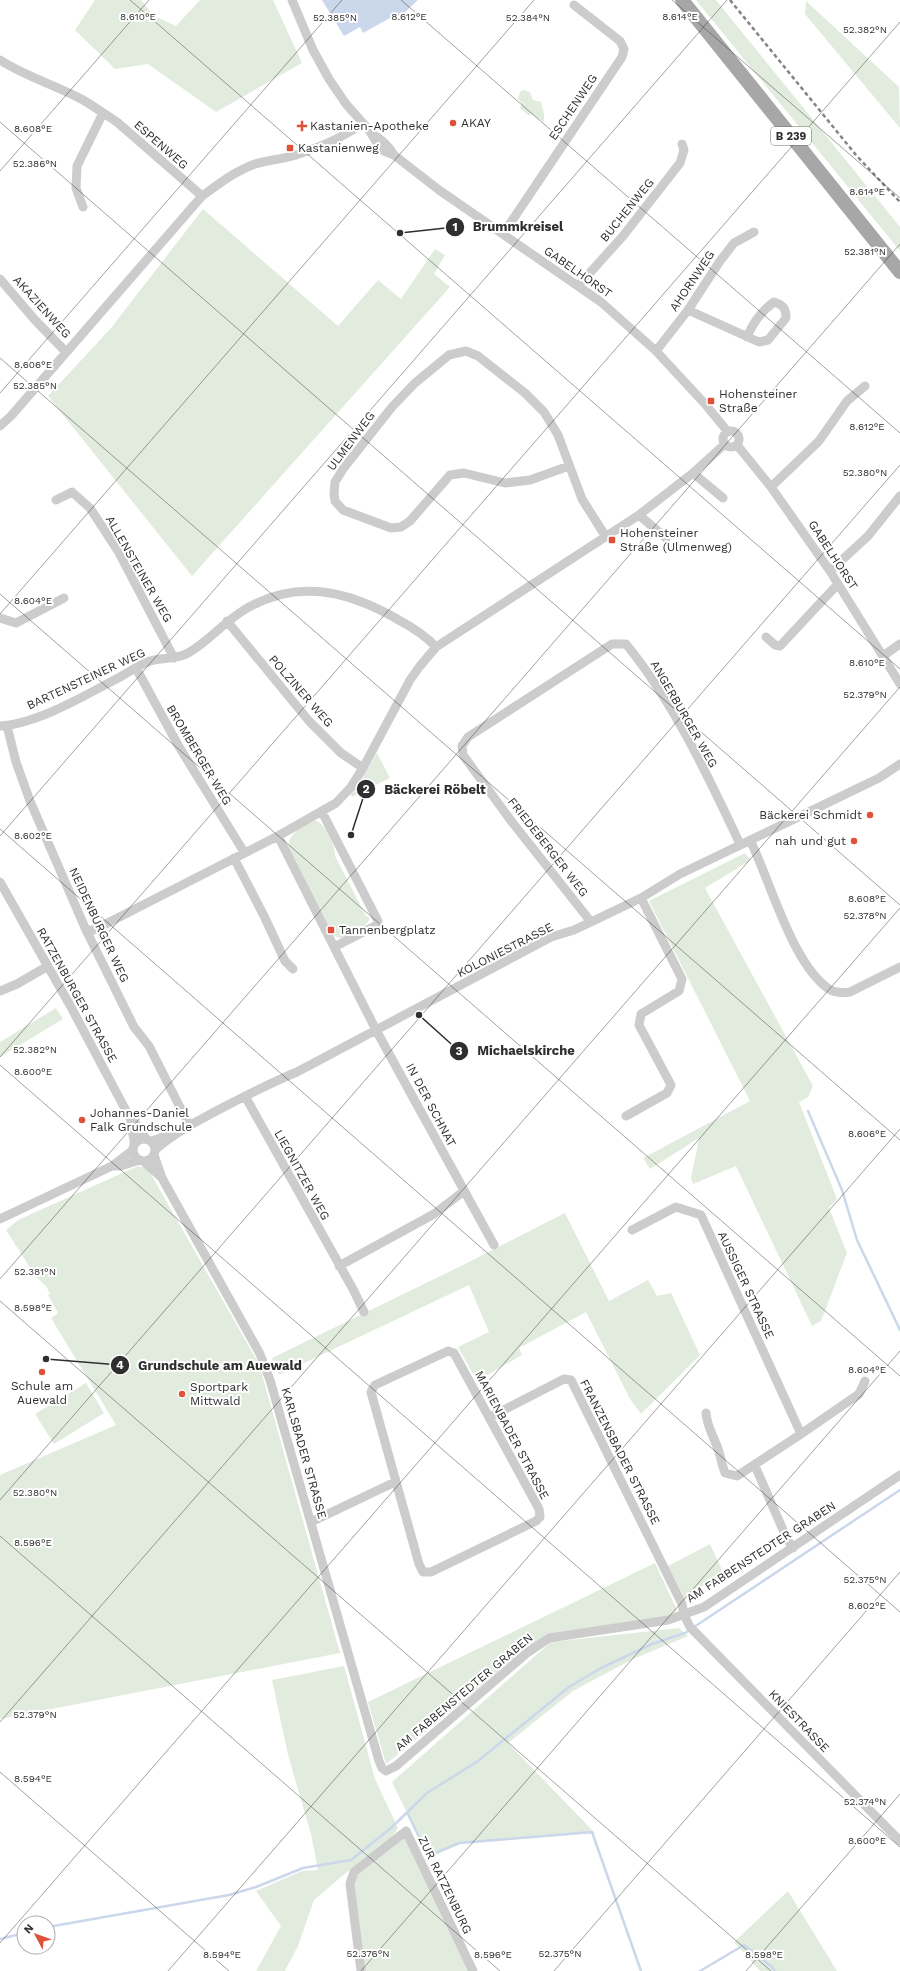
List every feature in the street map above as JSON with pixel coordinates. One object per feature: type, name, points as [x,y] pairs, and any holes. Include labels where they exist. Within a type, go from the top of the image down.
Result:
[{"type":"main road","name":"B 239","points":[[682,0],[900,272]]},
{"type":"street","name":"GABELHORST","points":[[292,0],[313,50],[329,79],[346,104],[372,134],[380,138],[394,155],[439,190],[601,302],[656,351],[728,432]]},
{"type":"street","name":"ESCHENWEG","points":[[503,234],[622,57],[624,49],[620,41],[574,5]]},
{"type":"street","name":"ESPENWEG","points":[[0,60],[24,74],[82,99],[104,113],[117,122],[202,196]]},
{"type":"street","points":[[83,207],[76,188],[77,166],[104,113]]},
{"type":"street","points":[[0,426],[11,416],[202,196],[230,176],[254,164],[297,154],[330,143],[349,133],[363,123]]},
{"type":"street","name":"BUCHENWEG","points":[[578,286],[623,236],[680,163],[684,150],[682,144]]},
{"type":"street","name":"AHORNWEG","points":[[656,351],[688,310],[720,261],[734,243],[754,232]]},
{"type":"street","name":"AKAZIENWEG","points":[[0,279],[35,320],[66,352]]},
{"type":"street","points":[[688,310],[747,338],[759,342],[768,340],[786,318],[786,310],[781,304],[774,302],[767,307],[753,323],[747,338]]},
{"type":"street","name":"ULMENWEG","points":[[569,466],[530,480],[505,483],[464,472],[450,475],[410,521],[401,527],[391,528],[343,510],[335,501],[334,494],[335,482],[392,407],[415,383],[449,355],[466,351],[478,356],[525,393],[544,412],[558,435],[582,499],[606,537]]},
{"type":"street","points":[[771,487],[819,441],[847,401],[865,386]]},
{"type":"street","points":[[728,432],[733,432],[738,435],[739,440],[737,445],[732,447],[725,444],[724,439],[728,432]]},
{"type":"street","points":[[86,930],[94,930],[244,852],[278,836],[322,812],[336,802],[352,787],[410,680],[436,647],[639,515],[693,473],[725,444]]},
{"type":"street","name":"GABELHORST","points":[[737,445],[771,487],[830,571],[900,684]]},
{"type":"street","points":[[693,473],[723,498]]},
{"type":"street","name":"ALLENSTEINER WEG","points":[[56,500],[72,492],[90,508],[118,551],[174,658]]},
{"type":"street","points":[[830,571],[868,536],[900,496]]},
{"type":"street","points":[[639,515],[666,538]]},
{"type":"street","points":[[766,637],[775,645],[780,646],[838,584]]},
{"type":"street","name":"BARTENSTEINER WEG","points":[[4,726],[52,710],[149,661],[186,655],[198,647],[227,622],[250,606],[274,595],[300,591],[330,592],[355,598],[381,609],[417,630],[436,647]]},
{"type":"street","points":[[0,618],[16,624],[64,598]]},
{"type":"street","name":"POLZINER WEG","points":[[227,622],[309,721],[341,753],[363,768]]},
{"type":"street","name":"ANGERBURGER WEG","points":[[462,746],[468,737],[612,644],[626,644],[641,663],[680,727],[740,844]]},
{"type":"street","points":[[883,656],[900,644]]},
{"type":"street","name":"BROMBERGER WEG","points":[[136,668],[178,745],[244,852]]},
{"type":"street","name":"NEIDENBURGER WEG","points":[[4,726],[30,801],[86,930],[134,1027],[149,1046],[189,1126]]},
{"type":"street","name":"FRIEDEBERGER WEG","points":[[462,746],[463,755],[512,822],[591,922]]},
{"type":"street","name":"KOLONIESTRASSE","points":[[154,1153],[169,1141],[174,1134],[244,1096],[298,1072],[551,937],[574,930],[641,898],[680,874],[740,844],[799,818],[896,771],[900,764]]},
{"type":"street","points":[[322,812],[378,921],[377,925],[334,947]]},
{"type":"street","points":[[278,836],[376,1030]]},
{"type":"street","points":[[750,840],[787,930],[803,961],[830,990],[840,993],[850,992],[900,967]]},
{"type":"street","points":[[234,858],[285,961],[293,969]]},
{"type":"street","name":"RATZENBURGER STRASSE","points":[[0,882],[48,966],[131,1120],[136,1124],[148,1140]]},
{"type":"street","points":[[626,1116],[667,1093],[671,1085],[639,1024],[641,1014],[679,992],[682,979],[641,898]]},
{"type":"street","points":[[0,991],[48,966]]},
{"type":"street","name":"IN DER SCHNAT","points":[[376,1030],[494,1245]]},
{"type":"street","name":"LIEGNITZER WEG","points":[[244,1096],[354,1291],[364,1312]]},
{"type":"street","name":"RATZENBURGER STRASSE","points":[[131,1120],[130,1127],[135,1140],[134,1147]]},
{"type":"street","name":"KOLONIESTRASSE","points":[[148,1140],[154,1141],[166,1134],[174,1134]]},
{"type":"street","points":[[0,1219],[112,1166],[134,1147],[138,1141],[148,1140],[154,1153],[148,1160],[141,1160],[121,1166],[112,1166]]},
{"type":"street","points":[[134,1147],[134,1154],[141,1160]]},
{"type":"street","name":"KARLSBADER STRASSE","points":[[154,1153],[162,1178],[263,1361],[270,1380],[379,1761],[382,1768],[386,1771]]},
{"type":"street","name":"KARLSBADER STRASSE","points":[[141,1160],[162,1178]]},
{"type":"street","points":[[339,1266],[434,1214],[464,1191]]},
{"type":"street","name":"AUSSIGER STRASSE","points":[[632,1230],[676,1207],[701,1215],[801,1434]]},
{"type":"street","name":"MARIENBADER STRASSE","points":[[448,1351],[454,1353],[490,1417],[539,1509],[540,1517],[536,1521],[431,1572],[423,1572],[419,1564],[395,1482],[371,1392],[375,1385],[448,1351]]},
{"type":"street","name":"FRANZENSBADER STRASSE","points":[[490,1417],[564,1378],[571,1380],[682,1604],[684,1615]]},
{"type":"street","points":[[706,1413],[706,1424],[719,1452],[720,1462],[725,1472],[737,1476],[859,1394],[865,1381]]},
{"type":"street","points":[[754,1466],[787,1539],[793,1548]]},
{"type":"street","name":"AM FABBENSTEDTER GRABEN","points":[[386,1771],[396,1766],[526,1653],[549,1638],[668,1620],[704,1607],[900,1474]]},
{"type":"street","points":[[311,1522],[395,1482]]},
{"type":"street","name":"KNIESTRASSE","points":[[684,1615],[692,1629],[900,1841]]},
{"type":"street","name":"ZUR RATZENBURG","points":[[361,1971],[350,1884],[354,1872],[406,1831],[473,1971]]},
{"type":"green space","points":[[95,0],[141,0],[154,16],[176,26],[200,0],[273,0],[302,63],[216,112],[148,64],[115,69],[75,30]]},
{"type":"green space","points":[[696,0],[716,0],[900,227],[900,251]]},
{"type":"green space","points":[[806,1],[899,87],[900,128],[805,14]]},
{"type":"green space","points":[[523,90],[530,92],[533,100],[541,102],[544,122],[531,114],[529,116],[520,108],[522,104],[518,99],[520,92]]},
{"type":"green space","points":[[203,209],[338,326],[378,280],[401,299],[435,249],[445,255],[434,274],[450,287],[192,576],[48,396],[111,328]]},
{"type":"green space","points":[[377,753],[390,778],[352,797],[350,794],[362,779]]},
{"type":"green space","points":[[314,821],[320,823],[327,831],[334,847],[335,856],[366,916],[370,918],[362,928],[344,938],[338,938],[332,934],[289,850],[292,835],[299,829]]},
{"type":"green space","points":[[745,853],[751,860],[705,888],[813,1086],[808,1097],[799,1102],[837,1199],[829,1208],[847,1253],[821,1321],[812,1326],[736,1166],[693,1184],[691,1179],[699,1138],[650,1169],[643,1158],[750,1101],[649,901]]},
{"type":"green space","points":[[56,1008],[63,1019],[0,1057],[0,1042]]},
{"type":"green space","name":"Sportpark Mittwald","points":[[138,1166],[148,1169],[259,1364],[340,1653],[0,1719],[0,1475],[116,1425],[51,1318],[58,1313],[48,1295],[50,1294],[46,1286],[36,1277],[6,1230],[18,1220]]},
{"type":"green space","points":[[565,1213],[609,1301],[648,1280],[657,1296],[671,1293],[700,1355],[641,1414],[630,1399],[586,1312],[519,1348],[522,1355],[477,1381],[458,1347],[489,1332],[469,1285],[279,1375],[272,1358],[463,1265]]},
{"type":"green space","points":[[86,1383],[104,1413],[54,1444],[35,1414]]},
{"type":"green space","points":[[710,1544],[723,1572],[685,1599],[668,1566]]},
{"type":"green space","points":[[655,1563],[677,1610],[672,1615],[546,1634],[386,1764],[368,1702]]},
{"type":"green space","points":[[679,1628],[688,1636],[631,1660],[573,1691],[508,1743],[595,1833],[460,1844],[429,1858],[392,1782],[551,1642]]},
{"type":"green space","points":[[344,1666],[375,1779],[398,1828],[391,1839],[347,1872],[314,1900],[298,1946],[285,1971],[256,1971],[281,1926],[256,1891],[302,1871],[318,1870],[311,1834],[288,1755],[272,1680]]},
{"type":"green space","points":[[404,1837],[469,1971],[364,1971],[353,1885],[358,1874]]},
{"type":"green space","points":[[788,1891],[837,1971],[760,1971],[734,1942]]},
{"type":"water","points":[[322,0],[418,0],[402,15],[390,18],[363,33],[360,27],[344,36]]},
{"type":"waterway","points":[[808,1111],[842,1190],[857,1240],[900,1330]]},
{"type":"waterway","points":[[694,1627],[900,1490]]},
{"type":"waterway","points":[[56,1926],[229,1895],[256,1887],[303,1868],[351,1860],[391,1828],[427,1793],[478,1761],[569,1687],[601,1668],[652,1644],[690,1630]]},
{"type":"waterway","points":[[407,1812],[428,1856],[459,1843],[592,1832],[641,1971]]},
{"type":"waterway","points":[[0,1939],[16,1935]]},
{"type":"waterway","points":[[700,1971],[744,1945],[771,1966],[775,1971]]},
{"type":"railway","points":[[730,0],[856,155],[900,202]]},
{"type":"place","name":"AKAY","points":[[453,123]]},
{"type":"place","name":"Kastanien-Apotheke","points":[[302,126]]},
{"type":"place","name":"Kastanienweg","points":[[290,148]]},
{"type":"place","name":"Brummkreisel","points":[[400,233]]},
{"type":"place","name":"Hohensteiner Straße","points":[[711,401]]},
{"type":"place","name":"Hohensteiner Straße (Ulmenweg)","points":[[612,540]]},
{"type":"place","name":"Bäckerei Schmidt","points":[[870,815]]},
{"type":"place","name":"Bäckerei Röbelt","points":[[351,835]]},
{"type":"place","name":"nah und gut","points":[[854,841]]},
{"type":"place","name":"Tannenbergplatz","points":[[331,930]]},
{"type":"place","name":"Michaelskirche","points":[[419,1015]]},
{"type":"place","name":"Johannes-Daniel Falk Grundschule","points":[[82,1120]]},
{"type":"place","name":"Grundschule am Auewald","points":[[46,1359]]},
{"type":"place","name":"Schule am Auewald","points":[[42,1372]]},
{"type":"place","name":"Sportpark Mittwald","points":[[182,1394]]}]
